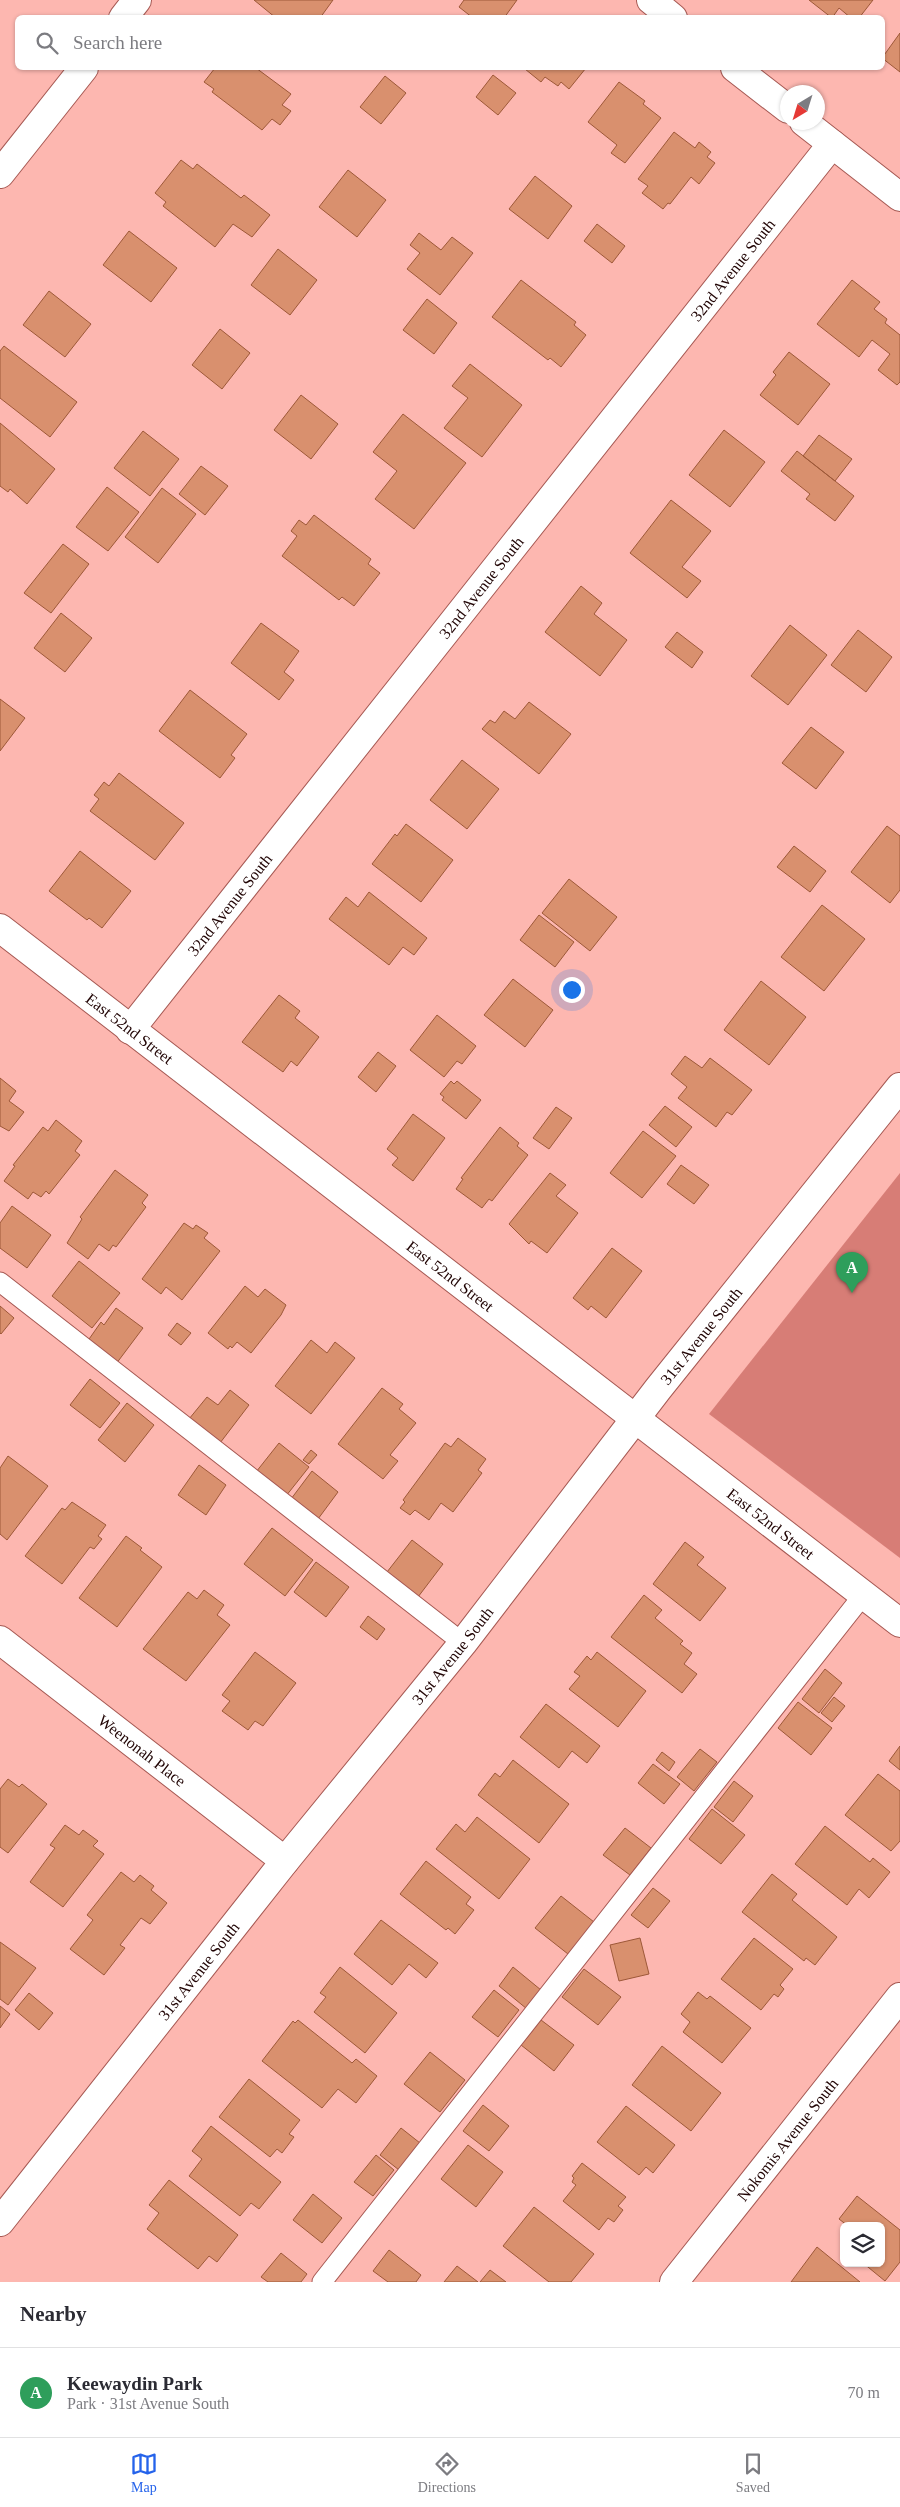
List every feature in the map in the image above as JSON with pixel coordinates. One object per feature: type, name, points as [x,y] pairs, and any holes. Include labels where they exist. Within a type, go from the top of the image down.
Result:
[{"type":"street","points":[[125,15],[137,0]]},
{"type":"street","points":[[650,0],[668,15]]},
{"type":"street","points":[[0,174],[82,70]]},
{"type":"street","points":[[738,70],[780,103]]},
{"type":"street","points":[[814,130],[900,197]]},
{"type":"street","name":"32nd Avenue South","points":[[130,1030],[832,144]]},
{"type":"street","name":"East 52nd Street","points":[[0,928],[900,1623]]},
{"type":"street","name":"31st Avenue South","points":[[0,2222],[285,1862],[463,1643],[636,1418],[900,1087]]},
{"type":"street","name":"Weenonah Place","points":[[0,1640],[285,1862]]},
{"type":"street","name":"Nokomis Avenue South","points":[[674,2282],[900,1997]]},
{"type":"lane","points":[[0,1282],[463,1643]]},
{"type":"lane","points":[[322,2282],[864,1594]]},
{"type":"shaded area","points":[[900,1173],[900,1558],[709,1414]]},
{"type":"building","points":[[254,0],[333,0],[322,15],[272,15]]},
{"type":"building","points":[[464,0],[517,0],[506,15],[469,15],[459,7]]},
{"type":"building","points":[[809,0],[873,0],[861,15],[847,15],[839,8],[834,15],[828,15]]},
{"type":"building","points":[[900,33],[900,72],[885,60],[885,54]]},
{"type":"building","points":[[213,70],[259,70],[291,94],[282,105],[291,111],[280,125],[272,119],[262,130],[212,92],[214,89],[204,82]]},
{"type":"building","points":[[526,70],[584,70],[569,89],[561,82],[558,86],[545,77],[541,82]]},
{"type":"building","points":[[493,75],[516,93],[498,115],[476,97]]},
{"type":"building","points":[[385,76],[406,93],[381,124],[360,107]]},
{"type":"building","points":[[619,82],[645,101],[643,104],[661,118],[625,163],[611,153],[617,145],[588,122]]},
{"type":"building","points":[[674,132],[695,148],[699,142],[711,152],[707,157],[715,163],[699,184],[691,177],[670,204],[668,203],[663,209],[642,193],[648,186],[638,179]]},
{"type":"building","points":[[181,160],[193,169],[197,164],[241,198],[244,195],[270,215],[252,237],[233,224],[215,247],[163,206],[166,202],[155,193]]},
{"type":"building","points":[[348,170],[386,200],[357,237],[319,207]]},
{"type":"building","points":[[535,176],[572,206],[548,239],[509,209]]},
{"type":"building","points":[[597,224],[625,246],[612,263],[584,241]]},
{"type":"building","points":[[129,231],[177,268],[151,302],[103,265]]},
{"type":"building","points":[[419,233],[441,250],[452,237],[473,253],[440,295],[407,269],[420,253],[410,245]]},
{"type":"building","points":[[278,249],[317,280],[290,315],[251,285]]},
{"type":"building","points":[[521,280],[576,322],[574,325],[586,335],[561,367],[550,358],[548,360],[492,317]]},
{"type":"building","points":[[852,280],[880,302],[874,309],[887,319],[885,323],[900,335],[900,382],[897,385],[878,370],[890,354],[872,340],[859,357],[817,324]]},
{"type":"building","points":[[49,291],[91,324],[65,357],[23,325]]},
{"type":"building","points":[[427,299],[457,323],[434,354],[403,330]]},
{"type":"building","points":[[220,329],[250,353],[222,389],[192,365]]},
{"type":"building","points":[[4,346],[77,402],[50,437],[0,398],[0,351]]},
{"type":"building","points":[[789,352],[830,384],[798,425],[760,395],[776,375],[773,372]]},
{"type":"building","points":[[470,364],[522,405],[482,457],[444,428],[468,398],[452,386]]},
{"type":"building","points":[[301,395],[338,424],[311,459],[274,430]]},
{"type":"building","points":[[403,414],[466,463],[414,529],[375,499],[397,471],[373,452]]},
{"type":"building","points":[[0,423],[55,469],[27,504],[10,489],[8,492],[0,486]]},
{"type":"building","points":[[724,430],[765,462],[730,507],[689,475]]},
{"type":"building","points":[[143,431],[179,459],[150,496],[114,468]]},
{"type":"building","points":[[819,435],[852,459],[835,481],[803,456]]},
{"type":"building","points":[[797,451],[854,496],[835,521],[806,499],[810,494],[781,471]]},
{"type":"building","points":[[201,466],[228,486],[205,515],[179,494]]},
{"type":"building","points":[[107,487],[139,512],[108,551],[76,527]]},
{"type":"building","points":[[162,488],[196,514],[158,563],[125,537]]},
{"type":"building","points":[[671,500],[711,531],[682,567],[701,581],[687,598],[630,553]]},
{"type":"building","points":[[314,515],[371,559],[368,564],[380,573],[354,606],[342,597],[339,600],[282,556],[297,536],[291,531],[299,520],[306,525]]},
{"type":"building","points":[[63,544],[89,564],[51,613],[24,593]]},
{"type":"building","points":[[581,586],[602,603],[594,614],[627,640],[600,676],[545,632]]},
{"type":"building","points":[[61,613],[92,638],[65,672],[34,648]]},
{"type":"building","points":[[261,623],[299,651],[284,672],[294,680],[279,700],[231,663]]},
{"type":"building","points":[[790,625],[827,655],[788,705],[751,676]]},
{"type":"building","points":[[858,630],[892,657],[866,692],[831,665]]},
{"type":"building","points":[[677,632],[703,652],[692,668],[665,647]]},
{"type":"building","points":[[190,690],[247,734],[231,755],[235,758],[220,778],[159,731]]},
{"type":"building","points":[[0,699],[25,718],[0,751]]},
{"type":"building","points":[[529,702],[571,734],[539,774],[482,729],[490,720],[495,723],[504,711],[515,719]]},
{"type":"building","points":[[811,727],[844,752],[816,789],[782,763]]},
{"type":"building","points":[[462,760],[499,789],[467,829],[430,800]]},
{"type":"building","points":[[119,773],[184,823],[155,860],[90,811],[99,799],[94,795],[104,782],[109,786]]},
{"type":"building","points":[[406,824],[453,860],[421,902],[372,864],[395,834],[397,836]]},
{"type":"building","points":[[887,826],[900,836],[900,890],[890,903],[851,872]]},
{"type":"building","points":[[794,846],[826,871],[810,892],[777,867]]},
{"type":"building","points":[[80,851],[131,891],[102,928],[89,918],[87,920],[49,891]]},
{"type":"building","points":[[569,879],[617,917],[590,951],[542,913]]},
{"type":"building","points":[[369,892],[427,938],[414,955],[403,947],[389,965],[329,919],[346,897],[358,907]]},
{"type":"building","points":[[822,905],[865,939],[824,991],[781,957]]},
{"type":"building","points":[[539,915],[574,942],[555,967],[520,940]]},
{"type":"building","points":[[513,979],[553,1010],[525,1047],[484,1015]]},
{"type":"building","points":[[761,981],[806,1017],[769,1065],[724,1030]]},
{"type":"building","points":[[279,995],[300,1011],[295,1018],[319,1037],[297,1066],[291,1061],[283,1072],[242,1042]]},
{"type":"building","points":[[437,1015],[476,1046],[462,1064],[457,1061],[444,1077],[410,1050]]},
{"type":"building","points":[[378,1052],[396,1066],[376,1092],[358,1077]]},
{"type":"building","points":[[685,1056],[702,1068],[710,1058],[752,1090],[732,1115],[727,1112],[716,1127],[678,1098],[687,1087],[671,1074]]},
{"type":"building","points":[[0,1078],[16,1091],[9,1101],[24,1112],[9,1131],[0,1126]]},
{"type":"building","points":[[451,1081],[454,1084],[457,1081],[481,1100],[466,1119],[442,1100],[444,1097],[440,1094]]},
{"type":"building","points":[[665,1106],[692,1127],[676,1147],[649,1125]]},
{"type":"building","points":[[556,1107],[572,1118],[549,1149],[533,1138]]},
{"type":"building","points":[[413,1114],[445,1138],[413,1181],[392,1165],[398,1158],[387,1149]]},
{"type":"building","points":[[56,1120],[82,1141],[75,1151],[80,1155],[49,1194],[46,1191],[41,1197],[33,1192],[28,1199],[4,1181],[15,1166],[13,1165],[43,1127],[48,1131]]},
{"type":"building","points":[[500,1127],[519,1143],[517,1146],[528,1155],[492,1201],[489,1199],[482,1208],[456,1189],[463,1179],[461,1178]]},
{"type":"building","points":[[643,1131],[676,1156],[642,1198],[610,1173]]},
{"type":"building","points":[[681,1165],[709,1185],[694,1204],[667,1184]]},
{"type":"building","points":[[115,1170],[148,1195],[142,1203],[146,1207],[116,1247],[113,1245],[109,1251],[99,1244],[88,1259],[67,1243],[82,1219],[80,1217]]},
{"type":"building","points":[[550,1173],[566,1185],[556,1196],[578,1213],[547,1253],[531,1241],[529,1244],[509,1224]]},
{"type":"building","points":[[12,1206],[51,1235],[27,1268],[0,1248],[0,1223]]},
{"type":"building","points":[[184,1223],[193,1229],[196,1225],[208,1233],[204,1238],[220,1251],[182,1300],[166,1287],[161,1294],[142,1279]]},
{"type":"building","points":[[612,1248],[642,1271],[606,1318],[591,1306],[588,1310],[573,1298]]},
{"type":"building","points":[[79,1261],[120,1293],[92,1328],[52,1296]]},
{"type":"building","points":[[245,1286],[258,1297],[265,1289],[286,1305],[281,1315],[251,1353],[237,1342],[232,1348],[230,1346],[228,1349],[208,1333]]},
{"type":"building","points":[[0,1306],[14,1318],[1,1334],[0,1333]]},
{"type":"building","points":[[116,1308],[143,1328],[116,1364],[87,1342],[101,1322],[104,1325]]},
{"type":"building","points":[[177,1323],[191,1333],[181,1345],[168,1335]]},
{"type":"building","points":[[311,1340],[327,1353],[335,1342],[355,1358],[311,1414],[275,1386]]},
{"type":"building","points":[[90,1379],[120,1403],[100,1428],[70,1405]]},
{"type":"building","points":[[382,1388],[403,1404],[399,1409],[416,1423],[390,1455],[398,1461],[383,1479],[338,1444]]},
{"type":"building","points":[[230,1390],[249,1405],[220,1443],[189,1419],[207,1397],[218,1405]]},
{"type":"building","points":[[127,1403],[154,1425],[125,1462],[98,1440]]},
{"type":"building","points":[[458,1438],[486,1459],[478,1470],[482,1473],[453,1512],[441,1503],[429,1520],[415,1510],[410,1515],[400,1508],[405,1502],[403,1500],[445,1443],[451,1447]]},
{"type":"building","points":[[279,1443],[309,1467],[286,1496],[256,1472]]},
{"type":"building","points":[[311,1450],[317,1455],[309,1464],[303,1460]]},
{"type":"building","points":[[8,1456],[48,1486],[7,1540],[0,1534],[0,1468]]},
{"type":"building","points":[[199,1465],[226,1485],[206,1515],[178,1495]]},
{"type":"building","points":[[312,1471],[338,1492],[318,1519],[291,1499]]},
{"type":"building","points":[[72,1502],[106,1525],[98,1536],[102,1539],[94,1549],[90,1547],[62,1584],[25,1556],[62,1508],[65,1510]]},
{"type":"building","points":[[272,1528],[313,1560],[285,1596],[244,1564]]},
{"type":"building","points":[[126,1536],[162,1567],[117,1627],[79,1598]]},
{"type":"building","points":[[412,1540],[443,1564],[418,1597],[387,1572]]},
{"type":"building","points":[[685,1542],[704,1557],[697,1565],[726,1588],[700,1621],[653,1584]]},
{"type":"building","points":[[316,1562],[349,1587],[326,1617],[294,1592]]},
{"type":"building","points":[[204,1590],[224,1605],[217,1615],[230,1625],[186,1681],[143,1649],[188,1592],[197,1599]]},
{"type":"building","points":[[644,1595],[662,1610],[655,1618],[683,1641],[680,1644],[692,1653],[684,1664],[697,1674],[682,1693],[611,1637]]},
{"type":"building","points":[[368,1616],[385,1629],[377,1640],[360,1627]]},
{"type":"building","points":[[255,1652],[296,1683],[263,1726],[255,1721],[248,1730],[222,1711],[230,1701],[222,1695]]},
{"type":"building","points":[[597,1652],[646,1691],[618,1727],[569,1689],[580,1676],[574,1672],[587,1656],[591,1660]]},
{"type":"building","points":[[825,1669],[842,1683],[819,1713],[802,1699]]},
{"type":"building","points":[[834,1697],[845,1706],[832,1722],[821,1713]]},
{"type":"building","points":[[798,1702],[832,1728],[811,1755],[778,1728]]},
{"type":"building","points":[[546,1704],[600,1746],[587,1763],[572,1751],[559,1768],[520,1737]]},
{"type":"building","points":[[900,1746],[900,1770],[889,1761]]},
{"type":"building","points":[[700,1749],[717,1762],[694,1791],[677,1777]]},
{"type":"building","points":[[662,1752],[675,1762],[669,1771],[656,1760]]},
{"type":"building","points":[[513,1760],[569,1804],[539,1843],[478,1795],[495,1773],[500,1777]]},
{"type":"building","points":[[653,1764],[680,1784],[664,1804],[638,1783]]},
{"type":"building","points":[[878,1774],[900,1791],[900,1841],[891,1851],[845,1815]]},
{"type":"building","points":[[8,1779],[19,1787],[22,1784],[47,1804],[8,1853],[0,1847],[0,1789]]},
{"type":"building","points":[[734,1781],[753,1796],[733,1822],[714,1807]]},
{"type":"building","points":[[712,1809],[745,1835],[721,1864],[689,1839]]},
{"type":"building","points":[[477,1817],[530,1859],[499,1899],[436,1849],[456,1824],[465,1832]]},
{"type":"building","points":[[65,1825],[79,1835],[83,1830],[98,1841],[93,1846],[104,1854],[63,1907],[30,1882],[55,1848],[50,1845]]},
{"type":"building","points":[[825,1826],[870,1862],[873,1858],[890,1872],[869,1898],[859,1889],[847,1905],[795,1864]]},
{"type":"building","points":[[625,1828],[651,1848],[630,1875],[603,1855]]},
{"type":"building","points":[[426,1861],[471,1897],[466,1904],[474,1910],[455,1934],[448,1928],[446,1930],[400,1894]]},
{"type":"building","points":[[121,1872],[134,1882],[140,1875],[154,1886],[151,1890],[167,1903],[150,1924],[141,1918],[120,1945],[125,1948],[104,1975],[70,1949],[93,1920],[87,1915]]},
{"type":"building","points":[[772,1874],[797,1894],[792,1900],[837,1937],[815,1965],[806,1958],[804,1961],[742,1912]]},
{"type":"building","points":[[653,1888],[670,1901],[648,1928],[631,1915]]},
{"type":"building","points":[[561,1896],[594,1922],[568,1954],[535,1928]]},
{"type":"building","points":[[381,1920],[438,1963],[426,1978],[409,1964],[392,1985],[354,1954]]},
{"type":"building","points":[[640,1938],[649,1974],[619,1981],[610,1945]]},
{"type":"building","points":[[754,1938],[793,1969],[780,1985],[784,1989],[778,1997],[774,1994],[761,2010],[721,1979]]},
{"type":"building","points":[[0,1942],[36,1968],[8,2005],[0,1999]]},
{"type":"building","points":[[340,1967],[397,2013],[365,2053],[314,2012],[326,1997],[320,1993]]},
{"type":"building","points":[[513,1967],[541,1990],[527,2009],[499,1986]]},
{"type":"building","points":[[584,1969],[621,1997],[598,2025],[562,1997]]},
{"type":"building","points":[[494,1990],[519,2010],[498,2037],[472,2017]]},
{"type":"building","points":[[698,1992],[707,1999],[710,1996],[751,2028],[722,2063],[683,2032],[690,2022],[681,2014]]},
{"type":"building","points":[[29,1993],[53,2013],[39,2030],[15,2010]]},
{"type":"building","points":[[0,2006],[10,2014],[0,2028]]},
{"type":"building","points":[[298,2020],[352,2063],[356,2059],[377,2076],[356,2103],[338,2089],[322,2108],[262,2061],[293,2021],[295,2023]]},
{"type":"building","points":[[541,2020],[574,2045],[554,2071],[521,2045]]},
{"type":"building","points":[[662,2046],[721,2093],[691,2131],[632,2085]]},
{"type":"building","points":[[430,2052],[465,2080],[440,2112],[404,2084]]},
{"type":"building","points":[[249,2079],[300,2120],[289,2134],[294,2137],[282,2153],[277,2149],[270,2157],[219,2117]]},
{"type":"building","points":[[483,2105],[509,2126],[489,2151],[463,2131]]},
{"type":"building","points":[[626,2106],[675,2145],[653,2173],[646,2167],[639,2175],[597,2142]]},
{"type":"building","points":[[211,2126],[281,2182],[259,2209],[251,2203],[240,2216],[189,2176],[202,2159],[192,2151]]},
{"type":"building","points":[[401,2128],[420,2143],[399,2170],[380,2155]]},
{"type":"building","points":[[468,2145],[503,2172],[476,2207],[441,2179]]},
{"type":"building","points":[[376,2155],[394,2170],[373,2196],[354,2182]]},
{"type":"building","points":[[582,2163],[626,2197],[618,2206],[623,2210],[614,2222],[608,2218],[599,2230],[563,2201],[576,2185],[572,2182],[574,2178],[572,2176]]},
{"type":"building","points":[[169,2180],[238,2235],[217,2262],[209,2256],[198,2269],[147,2229],[159,2213],[149,2205]]},
{"type":"building","points":[[313,2194],[342,2218],[322,2243],[293,2220]]},
{"type":"building","points":[[857,2196],[900,2230],[900,2262],[885,2281],[868,2267],[885,2267],[885,2222],[843,2222],[839,2219]]},
{"type":"building","points":[[534,2207],[594,2254],[571,2282],[549,2282],[503,2246]]},
{"type":"building","points":[[817,2247],[860,2282],[791,2282]]},
{"type":"building","points":[[389,2250],[421,2275],[416,2282],[388,2282],[373,2271]]},
{"type":"building","points":[[281,2253],[307,2274],[301,2282],[268,2282],[261,2277]]},
{"type":"building","points":[[457,2266],[478,2282],[444,2282]]},
{"type":"building","points":[[490,2270],[506,2282],[480,2282]]},
{"type":"place","name":"Keewaydin Park","points":[[852,1293]]}]
